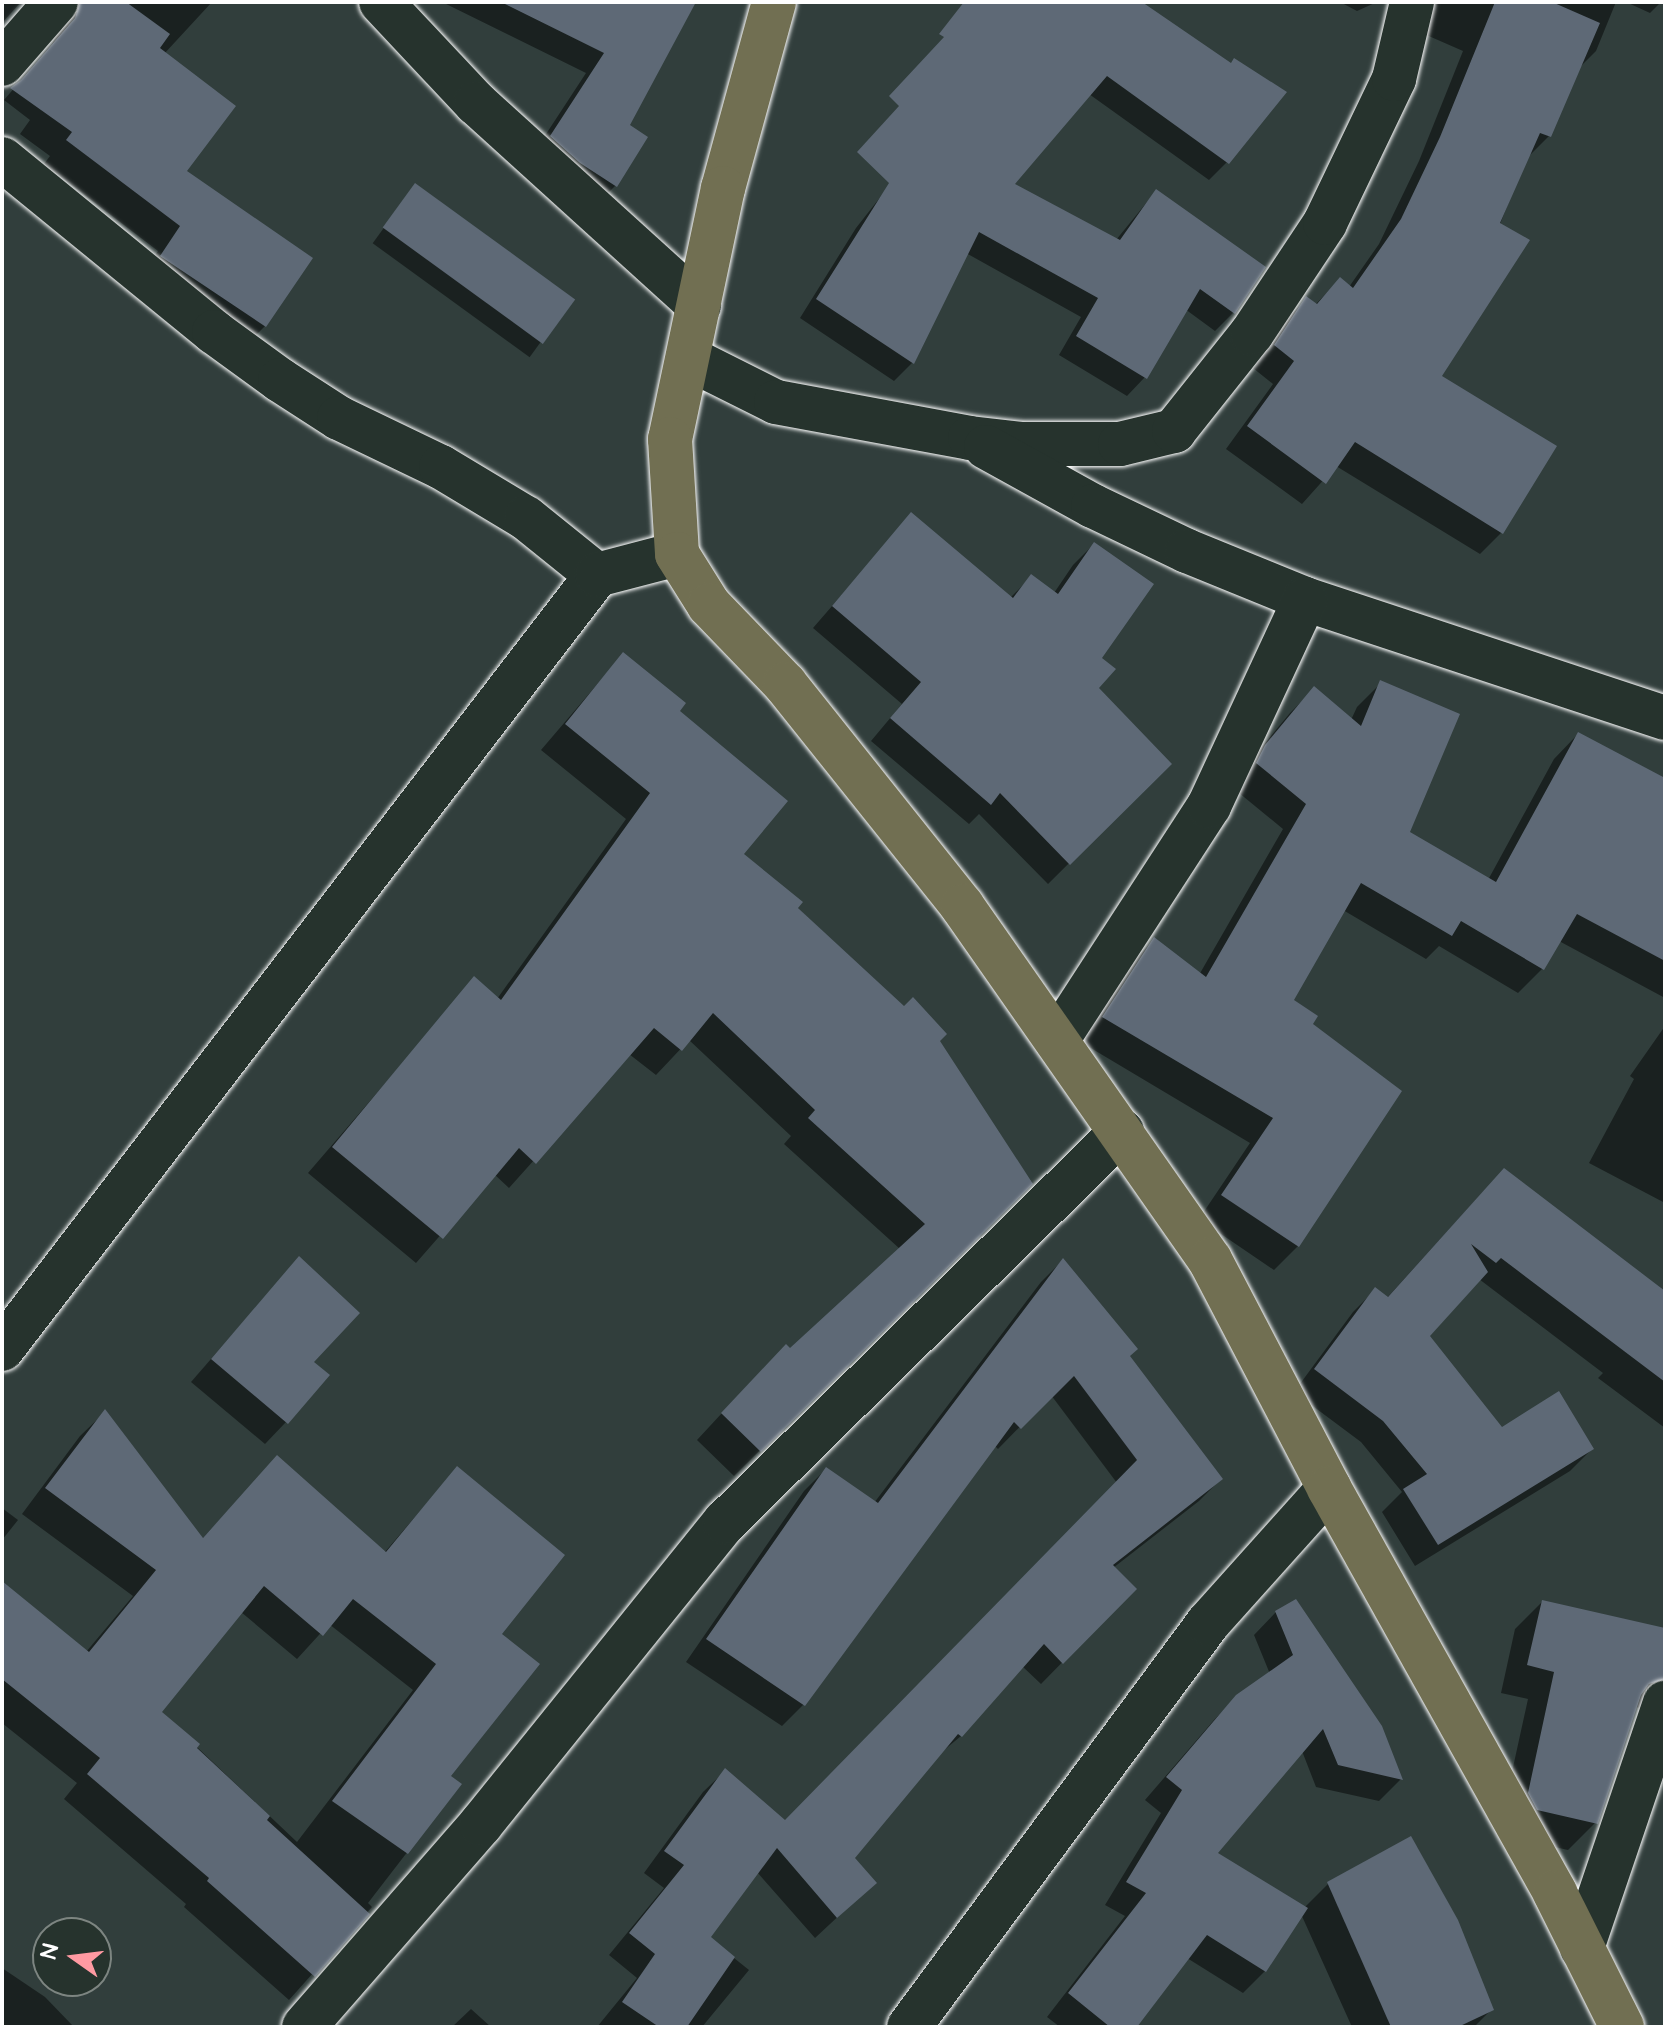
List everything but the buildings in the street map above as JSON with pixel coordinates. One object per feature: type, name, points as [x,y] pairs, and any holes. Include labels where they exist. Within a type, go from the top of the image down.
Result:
[{"type":"main road","points":[[774,2],[723,188],[670,439],[677,554],[709,605],[785,684],[962,906],[1210,1260],[1329,1488],[1582,1948],[1622,2027]]},
{"type":"street","points":[[2,64],[56,2]]},
{"type":"street","points":[[381,2],[476,103],[699,305]]},
{"type":"street","points":[[688,358],[776,402],[970,438],[1023,444],[1120,444],[1174,431],[1252,333],[1325,223],[1394,79],[1412,2]]},
{"type":"street","points":[[2,159],[214,332],[280,380],[339,418],[441,467],[514,511],[597,575]]},
{"type":"street","points":[[970,438],[1133,526],[1305,599],[1665,718]]},
{"type":"street","points":[[2,1349],[597,575],[677,554]]},
{"type":"street","points":[[1057,1040],[1209,806],[1305,599]]},
{"type":"street","points":[[304,2027],[481,1824],[725,1522],[1122,1131]]},
{"type":"street","points":[[909,2027],[1208,1623],[1329,1488]]},
{"type":"street","points":[[1582,1948],[1665,1703]]}]
